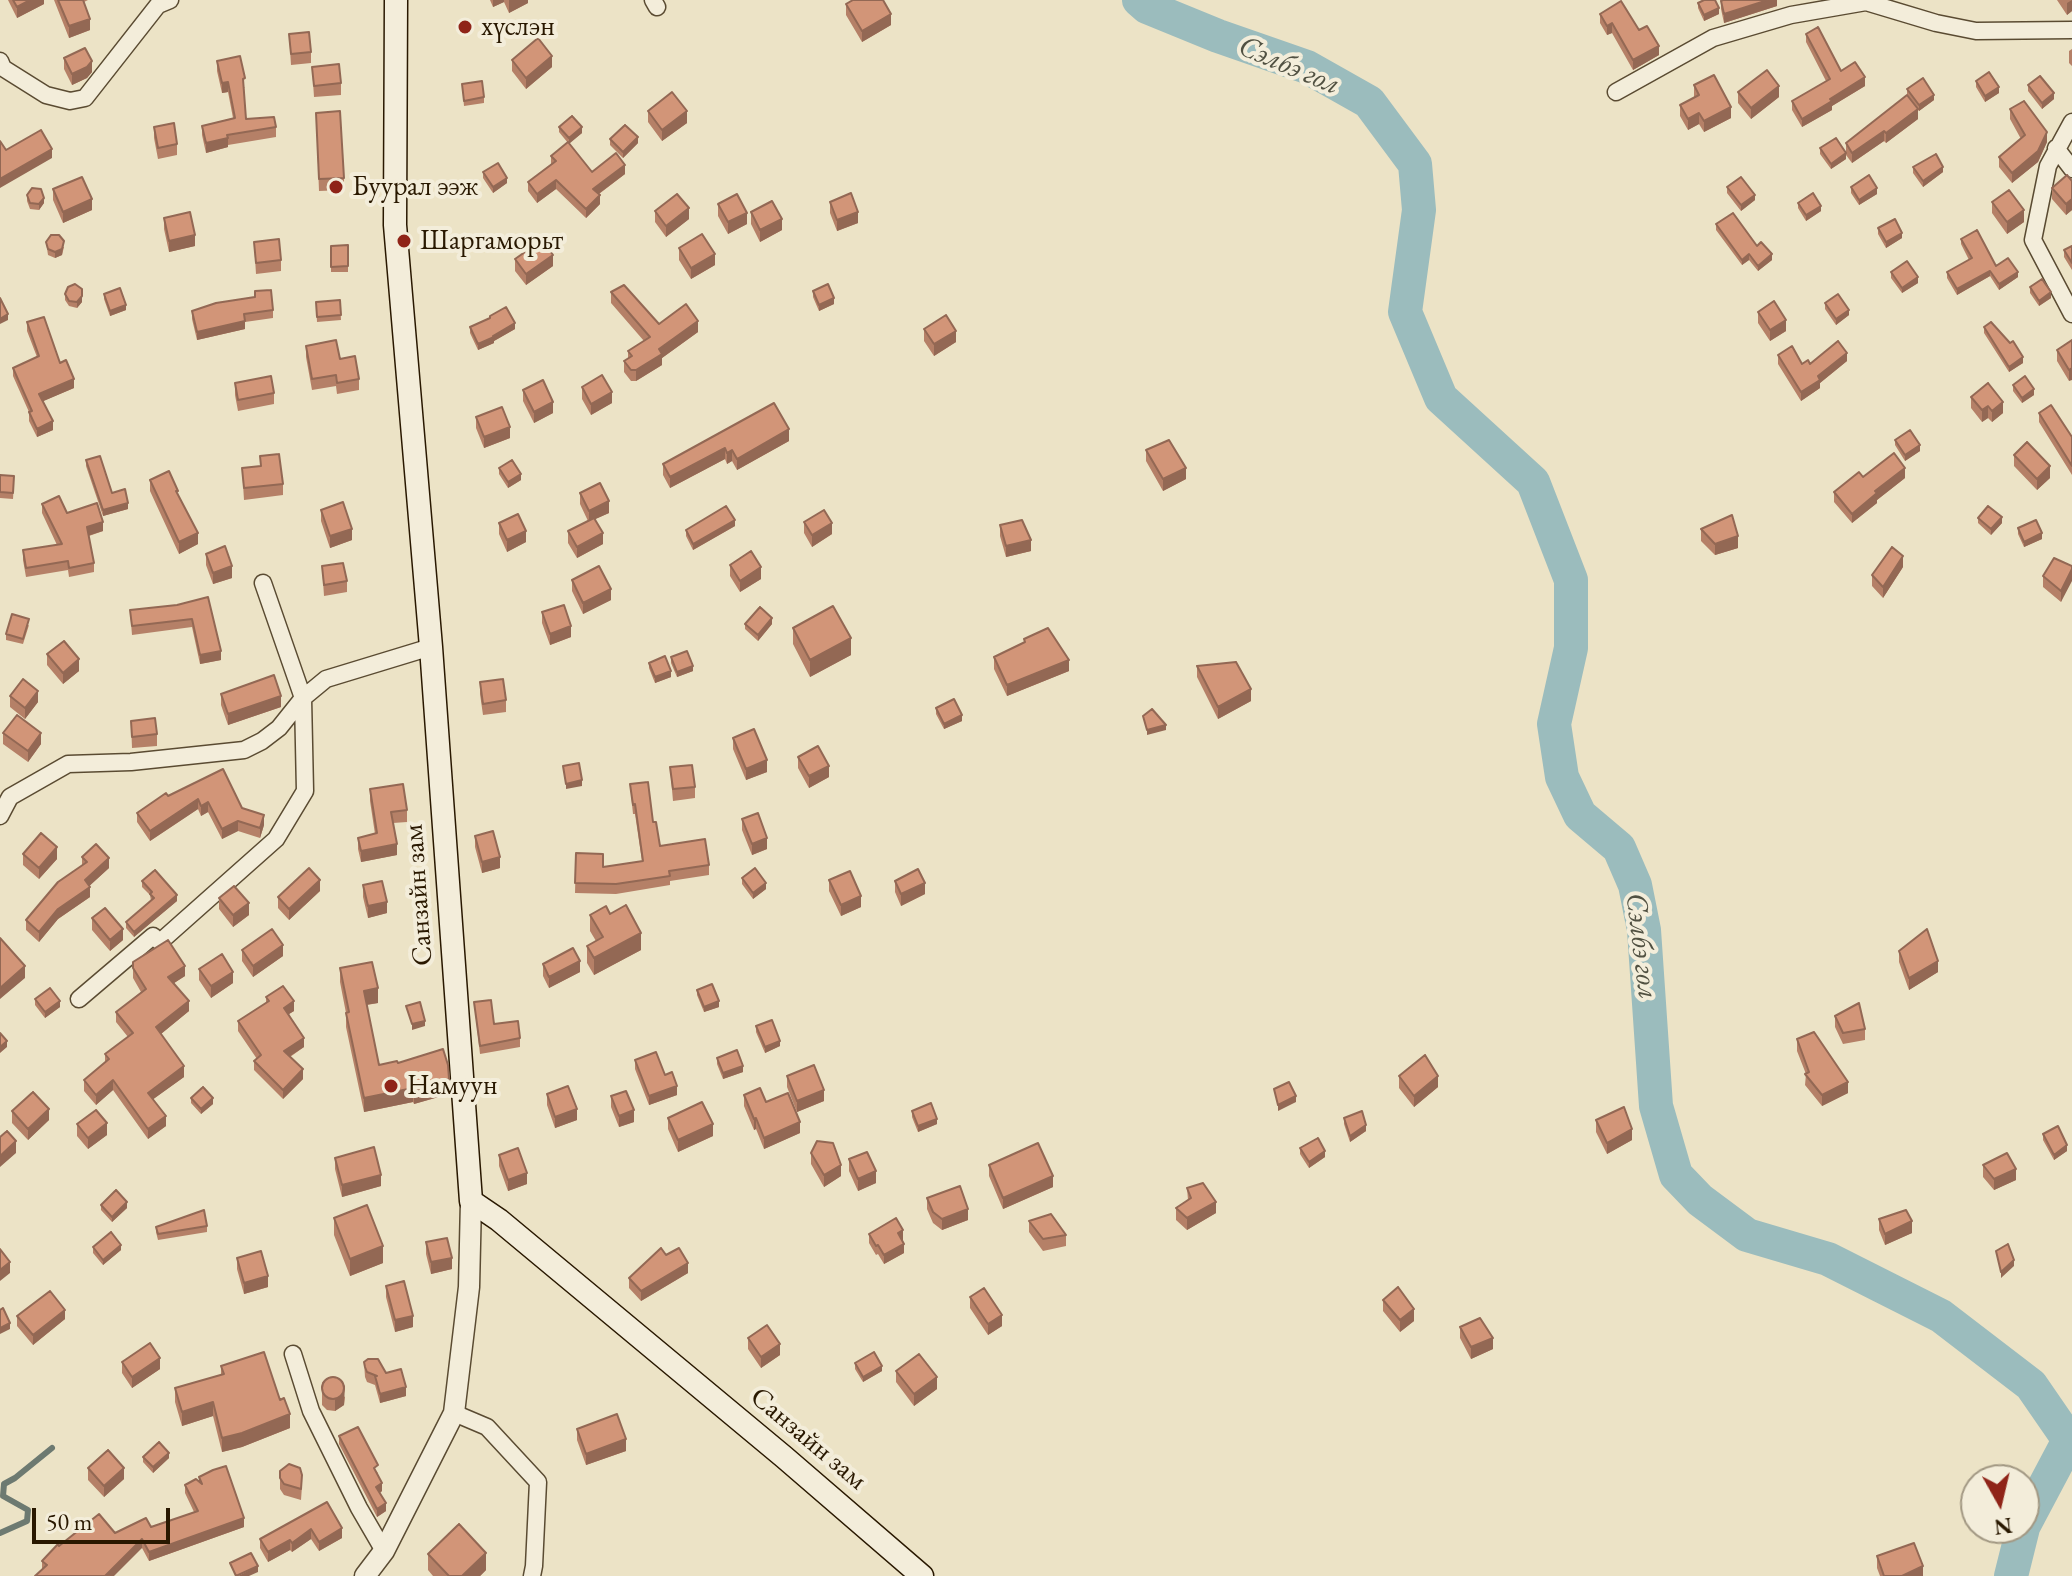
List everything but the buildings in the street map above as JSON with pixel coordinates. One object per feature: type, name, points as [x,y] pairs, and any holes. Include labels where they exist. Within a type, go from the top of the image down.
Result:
[{"type":"main road","name":"Санзайн зам","points":[[396,0],[395,225],[431,647],[471,1201],[499,1220],[760,1437],[922,1576]]},
{"type":"street","points":[[0,61],[3,68],[46,95],[70,101],[85,98],[158,5],[170,0]]},
{"type":"street","points":[[1616,92],[1713,38],[1791,15],[1866,2],[1936,23],[1976,31],[2072,30]]},
{"type":"street","points":[[2072,122],[2048,166],[2033,240],[2072,314]]},
{"type":"street","points":[[2056,148],[2072,169]]},
{"type":"street","points":[[79,999],[153,936],[160,942],[276,839],[305,791],[303,698],[263,583]]},
{"type":"street","points":[[0,816],[10,797],[68,764],[131,762],[244,750],[279,728],[303,698],[326,679],[431,647]]},
{"type":"street","points":[[365,1576],[384,1551],[454,1413],[469,1287],[471,1201]]},
{"type":"street","points":[[293,1354],[311,1411],[384,1551]]},
{"type":"street","points":[[454,1413],[487,1427],[538,1482],[532,1576]]},
{"type":"waterway","name":"Сэлбэ гол","points":[[1139,0],[1147,7],[1218,36],[1307,67],[1369,102],[1415,164],[1419,210],[1405,312],[1441,398],[1533,482],[1571,580],[1571,648],[1554,724],[1562,777],[1580,815],[1619,848],[1635,885],[1644,930],[1656,1106],[1676,1175],[1700,1200],[1747,1235],[1828,1259],[1941,1316],[2031,1385],[2069,1440],[2040,1495]]},
{"type":"waterway","points":[[0,1533],[27,1521],[28,1510],[3,1496],[4,1484],[52,1448]]},
{"type":"waterway","name":"Сэлбэ гол","points":[[2011,1576],[2019,1544]]},
{"type":"place","name":"хүслэн","points":[[465,27]]},
{"type":"place","name":"Буурал ээж","points":[[336,187]]},
{"type":"place","name":"Шаргаморьт","points":[[404,241]]},
{"type":"place","name":"Намуун","points":[[391,1086]]}]
